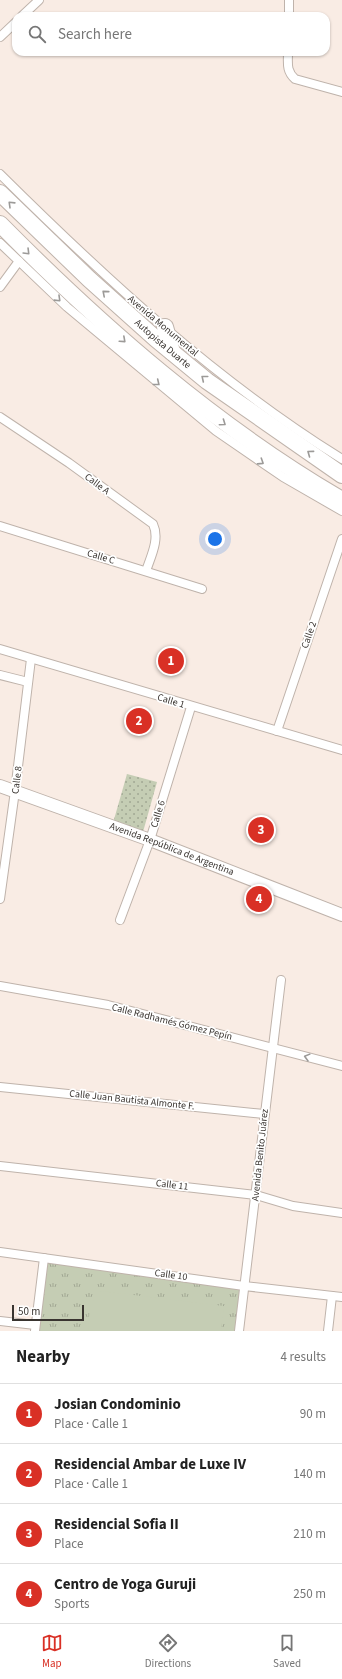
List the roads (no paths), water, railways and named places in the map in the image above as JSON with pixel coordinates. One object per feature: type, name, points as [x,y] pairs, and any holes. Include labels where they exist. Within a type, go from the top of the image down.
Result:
[{"type":"highway","name":"Autopista Duarte","points":[[0,193],[90,279],[207,381],[342,475]]},
{"type":"highway","points":[[0,224],[34,259],[129,345],[218,419],[305,478],[342,500]]},
{"type":"highway","points":[[138,322],[161,324],[172,352]]},
{"type":"main road","name":"Avenida República de Argentina","points":[[0,786],[150,840],[342,915]]},
{"type":"street","points":[[26,12],[40,0]]},
{"type":"street","points":[[289,0],[289,12]]},
{"type":"street","points":[[0,37],[12,26]]},
{"type":"street","points":[[288,56],[288,69],[290,74],[295,79],[342,92]]},
{"type":"street","name":"Avenida Monumental","points":[[0,174],[55,229],[161,324],[220,373],[268,409],[303,435],[342,459]]},
{"type":"street","points":[[0,243],[67,307],[216,431],[284,477],[342,512]]},
{"type":"street","points":[[0,287],[19,261]]},
{"type":"street","name":"Calle A","points":[[0,417],[153,524],[156,530],[156,540],[146,571]]},
{"type":"street","name":"Calle C","points":[[0,526],[202,589]]},
{"type":"street","name":"Calle 2","points":[[277,731],[342,539]]},
{"type":"street","name":"Calle 1","points":[[0,649],[191,707],[342,750]]},
{"type":"street","name":"Calle 8","points":[[0,899],[2,872],[15,791],[31,659]]},
{"type":"street","points":[[0,675],[28,682]]},
{"type":"street","name":"Calle 6","points":[[120,920],[150,840],[191,707]]},
{"type":"street","name":"Avenida Benito Juárez","points":[[239,1331],[281,980]]},
{"type":"street","name":"Calle Radhamés Gómez Pepín","points":[[0,986],[108,1005],[342,1066]]},
{"type":"street","name":"Calle Juan Bautista Almonte F.","points":[[0,1087],[264,1114]]},
{"type":"street","name":"Calle 11","points":[[0,1166],[256,1195],[293,1206],[342,1213]]},
{"type":"street","name":"Calle 10","points":[[0,1252],[244,1286],[342,1297]]},
{"type":"street","points":[[0,1320],[35,1328],[44,1258]]},
{"type":"street","points":[[328,1331],[332,1296]]},
{"type":"place","name":"Josian Condominio","points":[[171,661]]},
{"type":"place","name":"Residencial Ambar de Luxe IV","points":[[139,721]]},
{"type":"place","name":"Residencial Sofia II","points":[[261,830]]},
{"type":"place","name":"Centro de Yoga Guruji","points":[[259,899]]}]
